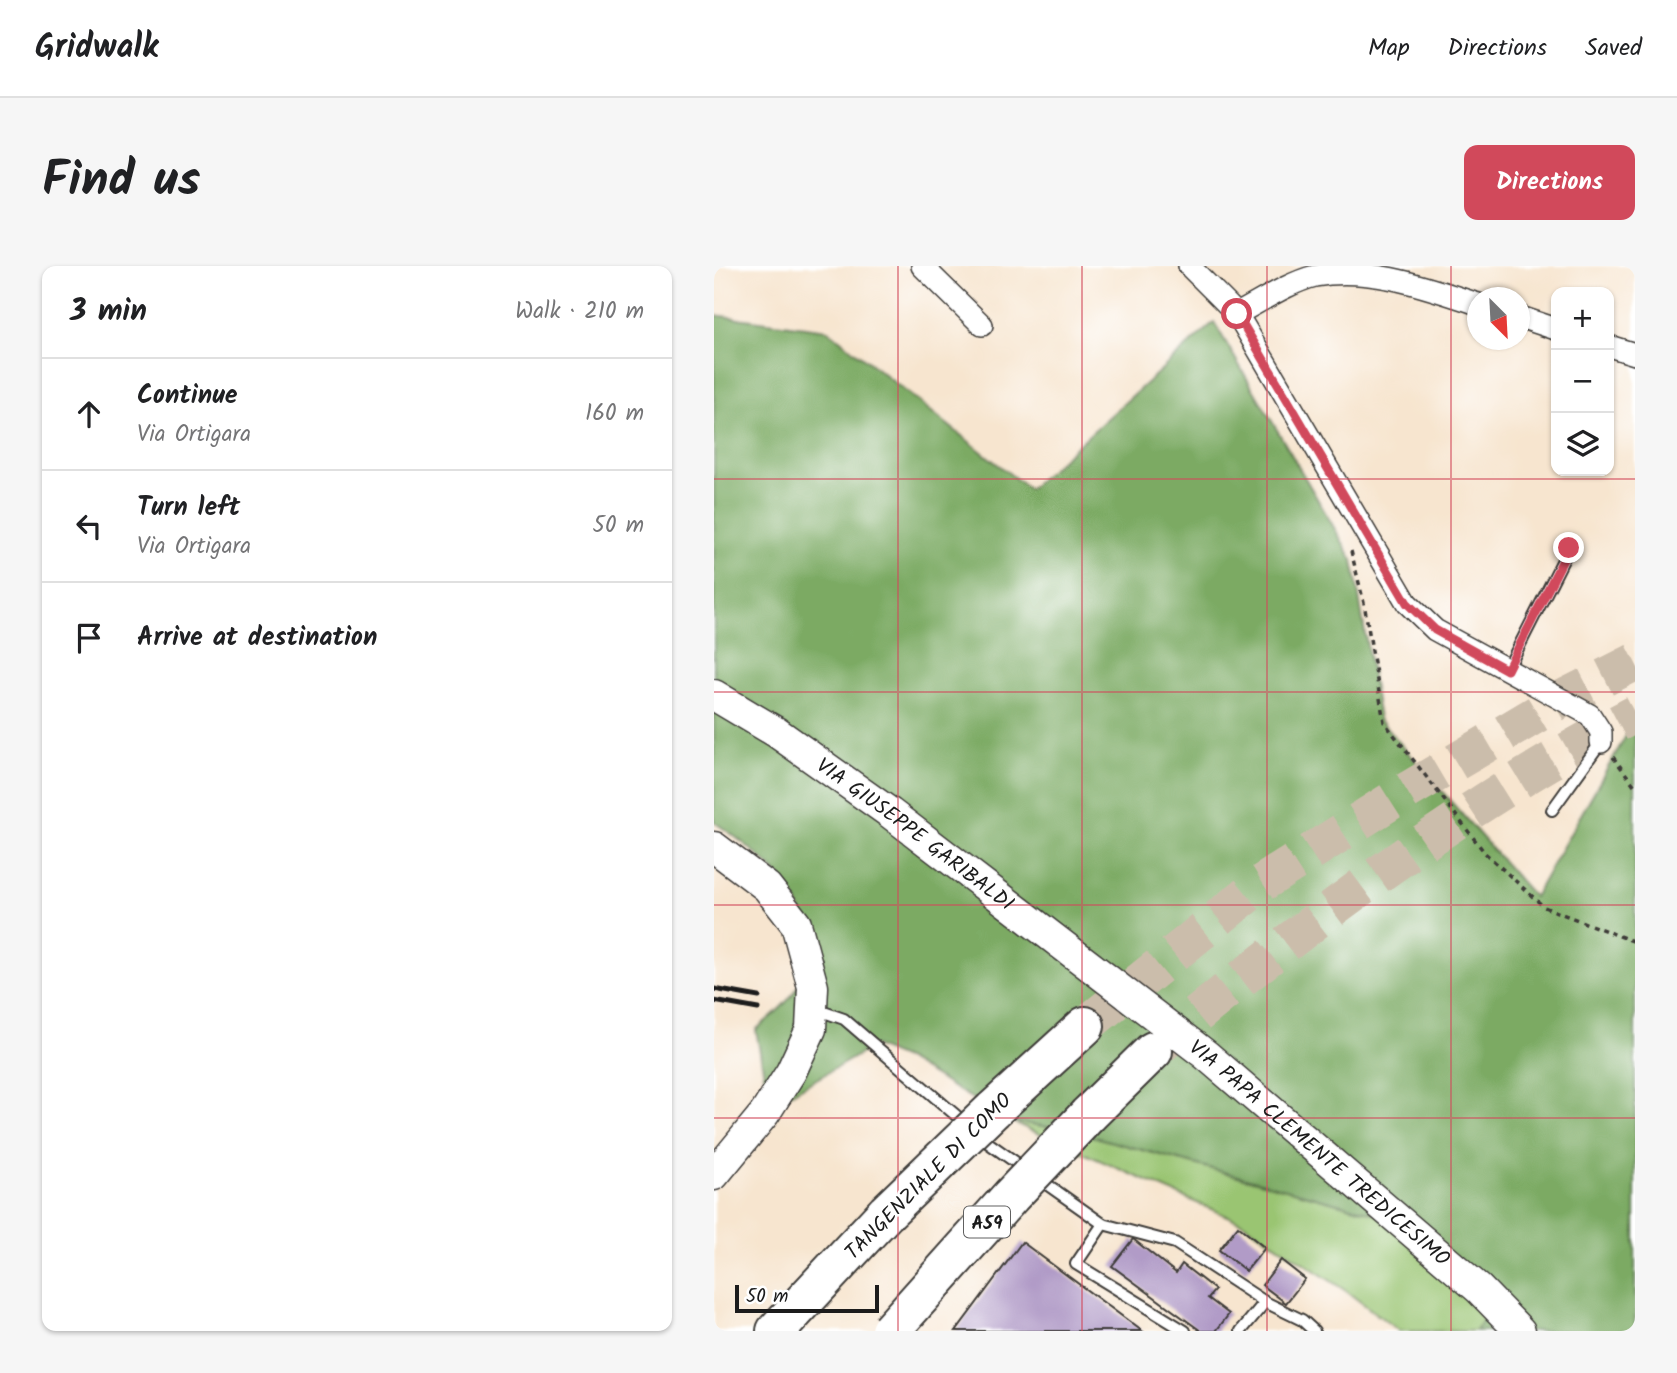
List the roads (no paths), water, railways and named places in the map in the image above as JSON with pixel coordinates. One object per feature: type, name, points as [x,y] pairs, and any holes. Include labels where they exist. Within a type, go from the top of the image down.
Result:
[{"type":"highway","name":"TANGENZIALE DI COMO","points":[[776,1331],[886,1213],[1085,1026]]},
{"type":"highway","name":"A59","points":[[890,1331],[1011,1196],[1153,1051]]},
{"type":"street","points":[[922,266],[982,325]]},
{"type":"street","points":[[1189,266],[1237,314],[1396,587],[1424,620],[1435,630],[1590,715],[1601,732],[1601,742]]},
{"type":"street","points":[[1237,314],[1315,276],[1361,271],[1410,282],[1467,300]]},
{"type":"street","points":[[1530,320],[1551,327]]},
{"type":"street","points":[[1614,348],[1635,354]]},
{"type":"street","name":"VIA GIUSEPPE GARIBALDI","points":[[714,695],[776,732],[890,813],[1109,984]]},
{"type":"street","points":[[714,847],[766,887],[796,924],[813,987],[811,1029],[791,1072],[765,1113],[714,1175]]},
{"type":"street","name":"VIA PAPA CLEMENTE TREDICESIMO","points":[[1109,984],[1206,1055],[1479,1289],[1520,1331]]},
{"type":"lane","points":[[1507,670],[1569,548]]},
{"type":"lane","points":[[1552,810],[1601,742]]},
{"type":"lane","points":[[812,1008],[844,1019],[987,1142],[1103,1224],[1175,1243],[1265,1302],[1302,1320],[1314,1331]]},
{"type":"lane","points":[[1103,1224],[1076,1264],[1185,1331]]},
{"type":"lane","points":[[1241,1331],[1265,1302]]},
{"type":"tunnel","points":[[1085,1026],[1259,885],[1405,792],[1564,698],[1635,662]]},
{"type":"tunnel","points":[[1153,1051],[1267,958],[1385,870],[1507,787],[1635,714]]},
{"type":"railway","points":[[714,989],[759,997]]},
{"type":"railway","points":[[714,1001],[758,1009]]}]
